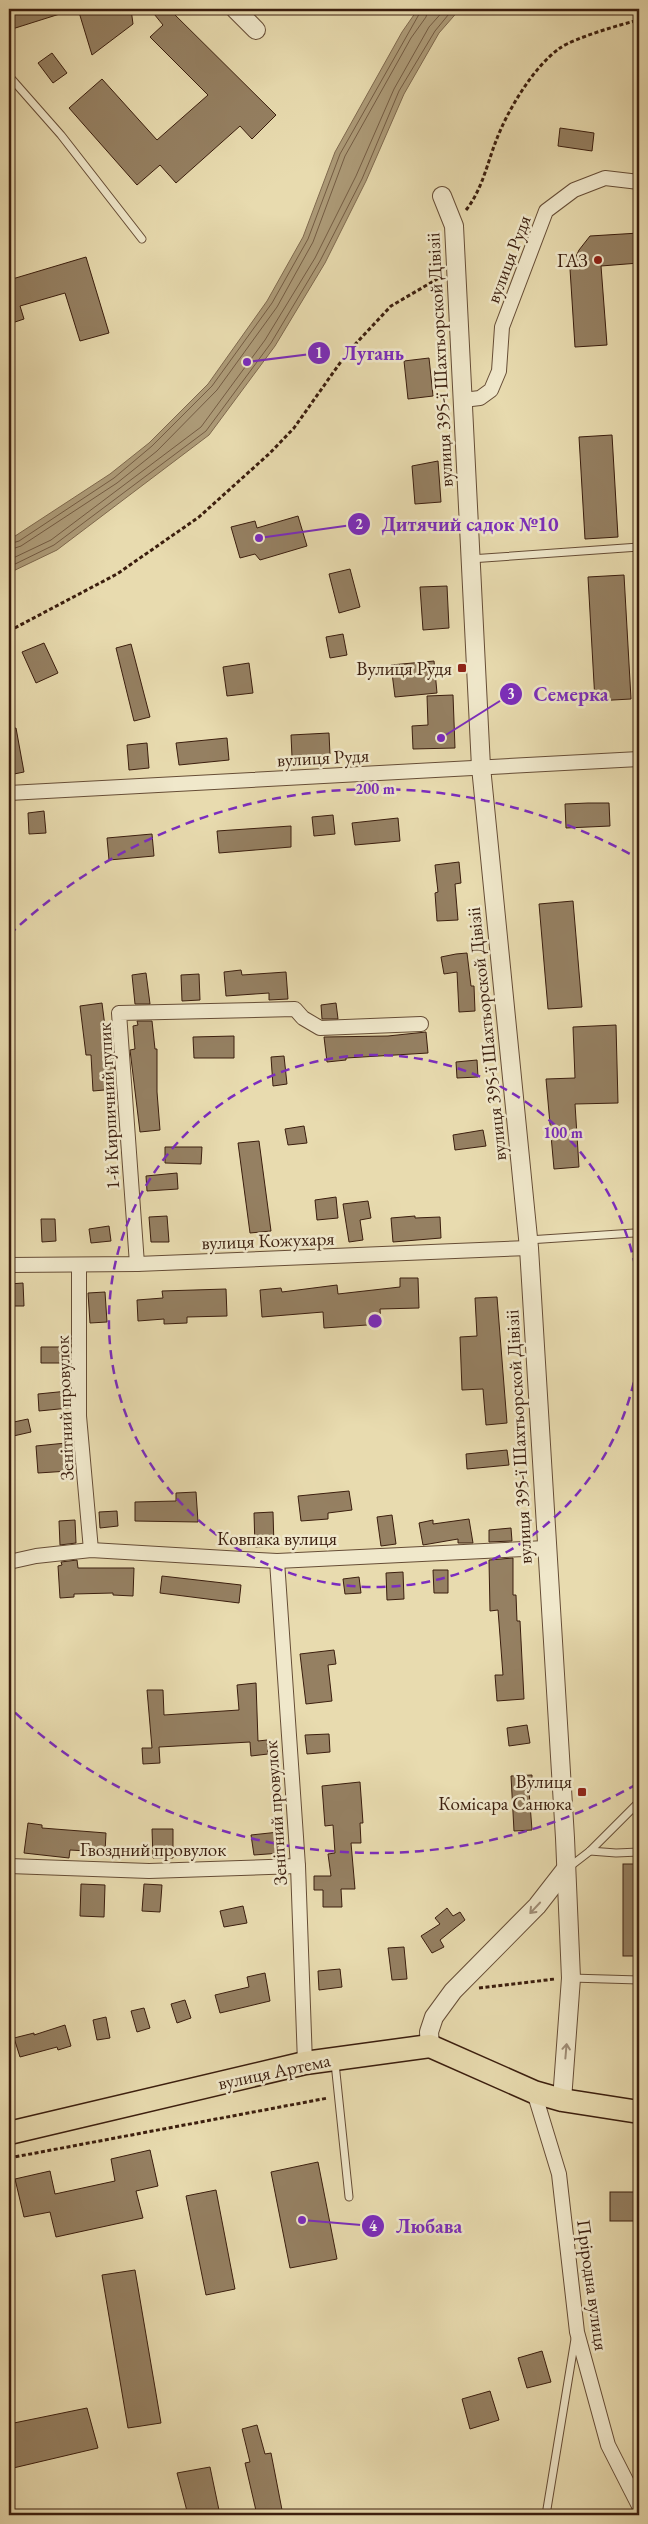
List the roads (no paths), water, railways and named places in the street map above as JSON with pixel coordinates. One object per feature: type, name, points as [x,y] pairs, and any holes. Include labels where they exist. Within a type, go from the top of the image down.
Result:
[{"type":"main road","name":"вулиця Артема","points":[[9,2133],[305,2063],[335,2057],[430,2046]]},
{"type":"main road","points":[[430,2046],[534,2092],[562,2100],[639,2112]]},
{"type":"street","points":[[234,9],[256,30]]},
{"type":"street","name":"вулиця Рудя","points":[[463,400],[480,398],[491,390],[499,371],[502,327],[546,211],[574,190],[605,178],[639,182]]},
{"type":"street","name":"вулиця 395-ї Шахтьорской Дівізіі","points":[[442,196],[454,226],[480,766],[528,1244],[571,1978],[562,2100]]},
{"type":"street","name":"вулиця Рудя","points":[[9,793],[480,766],[639,759]]},
{"type":"street","name":"1-й Кирпичний тупик","points":[[137,1264],[119,1013],[296,1009],[303,1018],[320,1028],[421,1024]]},
{"type":"street","name":"вулиця Кожухаря","points":[[9,1265],[137,1264],[528,1244]]},
{"type":"street","name":"Зенітний провулок","points":[[79,1265],[79,1416],[90,1550]]},
{"type":"street","name":"Ковпака вулиця","points":[[9,1562],[36,1556],[90,1550],[277,1560],[546,1548]]},
{"type":"street","name":"Зенітний провулок","points":[[277,1560],[298,1866],[305,2063]]},
{"type":"street","name":"Гвоздний провулок","points":[[9,1866],[149,1871],[298,1866]]},
{"type":"street","points":[[430,2046],[429,2032],[434,2017],[453,1991],[537,1906],[565,1870]]},
{"type":"street","name":"Пріродна вулиця","points":[[534,2092],[559,2174],[577,2332],[608,2445],[639,2506]]},
{"type":"lane","points":[[9,76],[61,135],[142,239]]},
{"type":"lane","points":[[470,559],[639,547]]},
{"type":"lane","points":[[528,1244],[634,1233]]},
{"type":"lane","points":[[565,1870],[590,1851],[639,1802]]},
{"type":"lane","points":[[590,1851],[639,1852]]},
{"type":"lane","points":[[571,1978],[639,1980]]},
{"type":"lane","points":[[335,2057],[348,2197]]},
{"type":"lane","points":[[546,2515],[577,2332]]},
{"type":"water","points":[[418,9],[460,9],[439,33],[404,94],[366,181],[325,263],[275,346],[209,435],[57,550],[9,573],[9,540],[110,474],[149,443],[208,384],[267,301],[303,237],[335,152],[402,32]]},
{"type":"place","name":"ГАЗ","points":[[598,260]]},
{"type":"place","name":"Лугань","points":[[247,362]]},
{"type":"place","name":"Дитячий садок №10","points":[[259,538]]},
{"type":"place","name":"Вулиця Рудя","points":[[462,668]]},
{"type":"place","name":"Семерка","points":[[441,738]]},
{"type":"place","name":"Вулиця Комісара Санюка","points":[[582,1792]]},
{"type":"place","name":"Любава","points":[[302,2220]]}]
